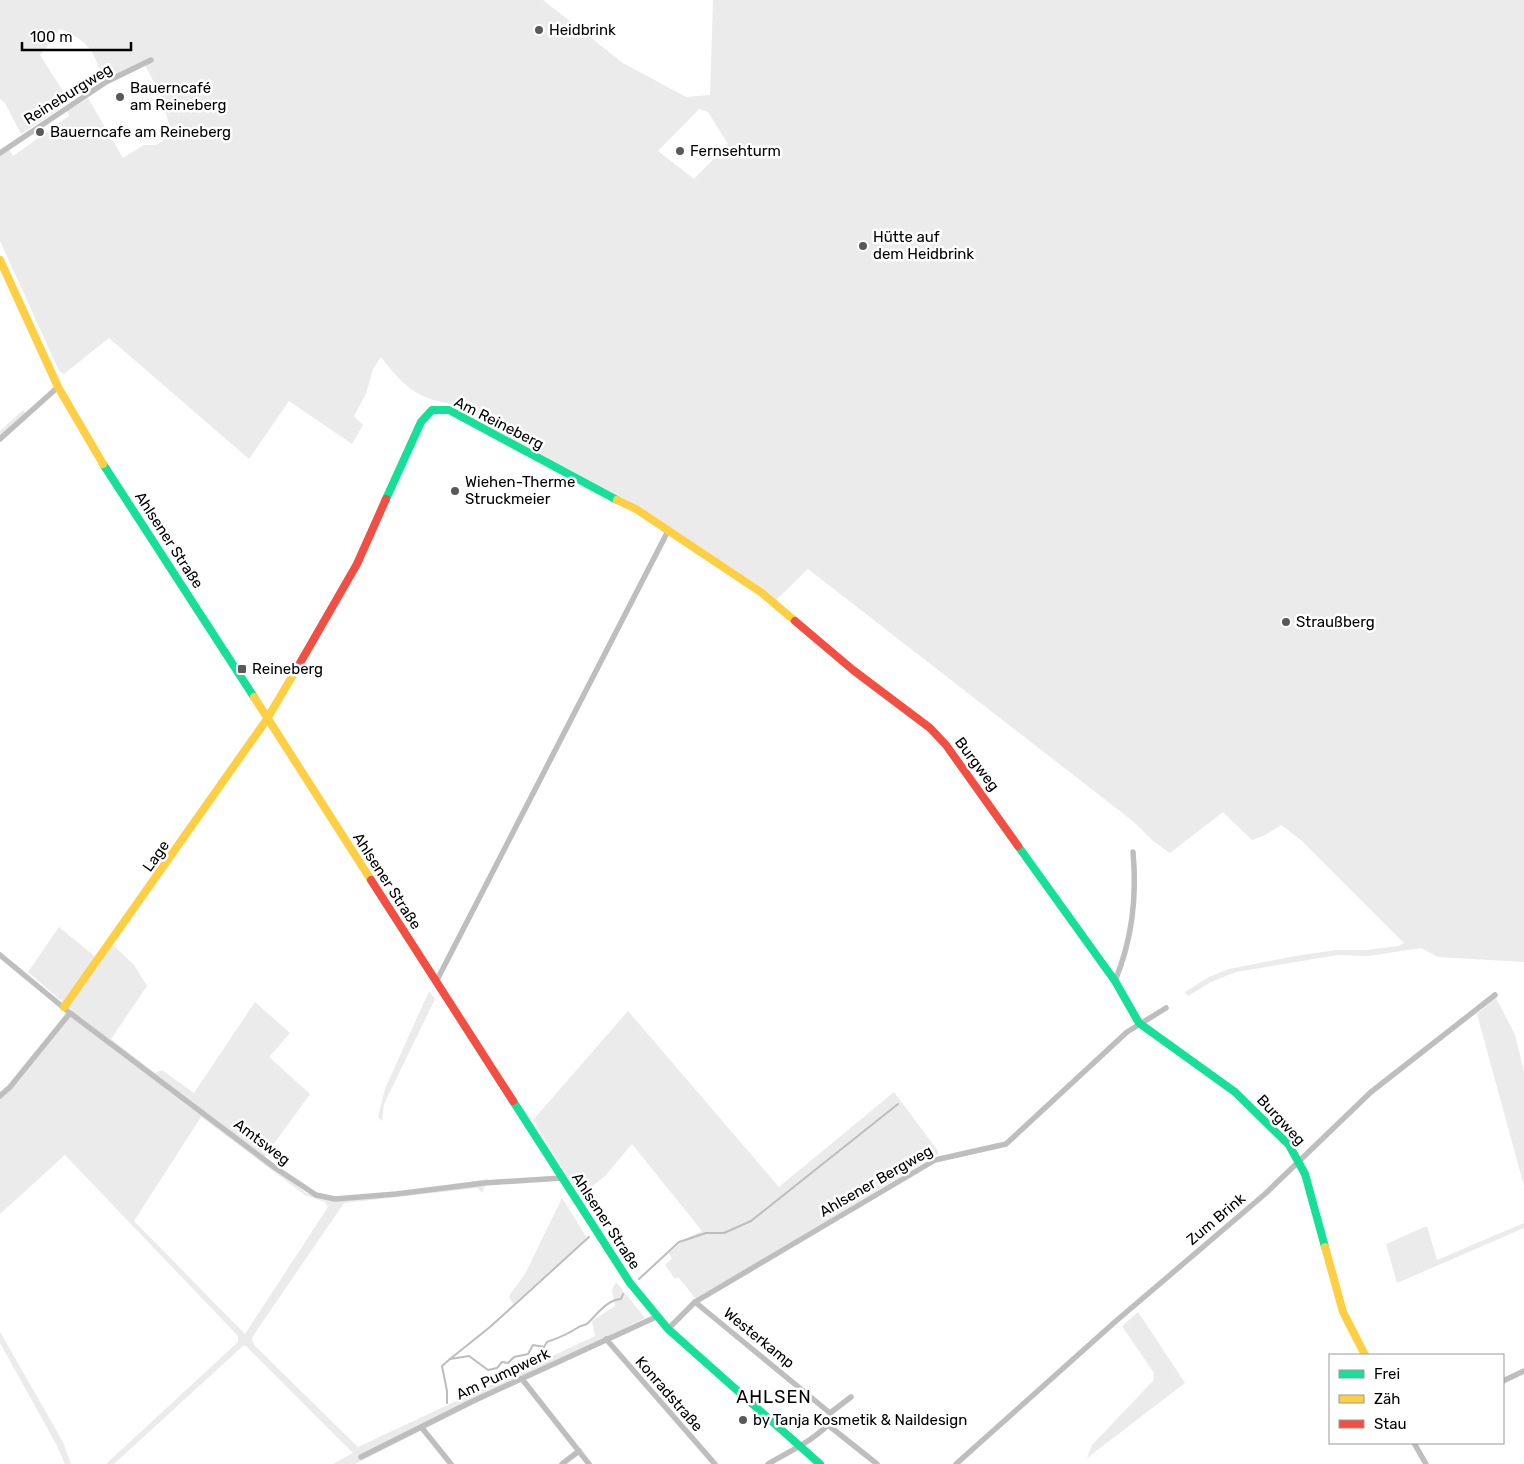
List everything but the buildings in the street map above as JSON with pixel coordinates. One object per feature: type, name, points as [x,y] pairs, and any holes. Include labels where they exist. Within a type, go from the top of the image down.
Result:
[{"type":"street","name":"Reineburgweg","points":[[0,152],[106,82],[151,60]]},
{"type":"street","name":"Ahlsener Straße","points":[[0,260],[58,387],[90,443],[630,1283],[668,1329],[801,1445],[820,1464]]},
{"type":"street","points":[[0,439],[58,387]]},
{"type":"street","name":"Am Reineberg","points":[[267,719],[357,564],[413,437],[432,410],[449,410],[584,484],[636,510],[762,593],[773,605]]},
{"type":"street","points":[[436,982],[668,531]]},
{"type":"street","name":"Burgweg","points":[[773,605],[930,728],[946,745],[1115,981],[1139,1023],[1235,1092],[1289,1145],[1305,1174],[1343,1312],[1364,1354]]},
{"type":"street","name":"Lage","points":[[0,1096],[10,1087],[67,1010],[267,719]]},
{"type":"street","points":[[1115,981],[1122,964],[1136,891],[1133,852]]},
{"type":"street","name":"Amtsweg","points":[[0,955],[67,1010],[274,1167],[316,1195],[335,1198],[396,1194],[484,1183],[562,1178]]},
{"type":"street","name":"Zum Brink","points":[[956,1464],[1109,1328],[1265,1194],[1371,1092],[1494,995]]},
{"type":"street","name":"Ahlsener Bergweg","points":[[668,1329],[695,1302],[934,1160],[1006,1144],[1026,1128],[1126,1032],[1166,1008]]},
{"type":"street","name":"Westerkamp","points":[[695,1302],[830,1413]]},
{"type":"street","name":"Am Pumpwerk","points":[[361,1457],[471,1402],[656,1316]]},
{"type":"street","name":"Konradstraße","points":[[606,1340],[715,1464]]},
{"type":"street","points":[[1504,1381],[1524,1371]]},
{"type":"street","points":[[522,1379],[589,1464]]},
{"type":"street","points":[[768,1464],[801,1445],[828,1425],[832,1420],[830,1413],[851,1397]]},
{"type":"street","points":[[828,1425],[877,1464]]},
{"type":"street","points":[[422,1428],[451,1464]]},
{"type":"street","points":[[1415,1444],[1426,1464]]},
{"type":"street","points":[[562,1464],[579,1451]]},
{"type":"shaded area","points":[[0,0],[543,0],[623,63],[686,97],[710,95],[713,0],[1524,0],[1524,962],[1438,957],[1421,948],[1369,956],[1338,955],[1236,972],[1211,982],[1188,996],[1185,992],[1209,977],[1229,969],[1295,956],[1336,950],[1367,950],[1398,946],[1404,943],[1302,841],[1281,825],[1265,835],[1252,840],[1223,812],[1170,853],[1153,841],[1134,822],[808,569],[773,603],[763,592],[584,481],[448,403],[427,398],[410,388],[381,357],[373,369],[366,394],[354,416],[363,425],[352,444],[289,401],[249,459],[109,338],[64,374],[59,371],[0,241],[0,155],[9,149],[13,156],[69,116],[67,111],[88,98],[123,158],[144,145],[156,145],[172,135],[161,95],[143,62],[104,81],[97,62],[85,43],[60,29],[40,55],[70,102],[21,134],[5,103],[0,99]],"holes":[[[699,109],[708,112],[728,144],[694,179],[658,151]]]},
{"type":"shaded area","points":[[23,410],[29,415],[0,442],[0,431]]},
{"type":"shaded area","points":[[59,927],[99,960],[112,944],[134,965],[147,986],[111,1039],[155,1073],[162,1070],[194,1093],[255,1002],[290,1033],[269,1057],[310,1094],[263,1159],[306,1193],[335,1200],[455,1187],[453,1184],[488,1179],[482,1193],[478,1188],[344,1203],[253,1336],[252,1340],[255,1346],[358,1447],[595,1336],[592,1321],[615,1306],[612,1290],[616,1282],[645,1318],[355,1464],[333,1464],[353,1453],[246,1346],[243,1346],[114,1464],[106,1464],[238,1342],[238,1336],[65,1155],[0,1214],[0,1097],[12,1086],[73,1011],[28,972]],"holes":[[[201,1117],[305,1195],[325,1202],[328,1207],[245,1334],[134,1221]]]},
{"type":"shaded area","points":[[429,991],[435,999],[384,1104],[382,1121],[378,1117],[385,1089]]},
{"type":"shaded area","points":[[1496,998],[1515,1035],[1524,1071],[1524,1186],[1477,1014]]},
{"type":"shaded area","points":[[628,1011],[779,1187],[894,1092],[938,1151],[938,1154],[696,1299],[678,1277],[675,1279],[665,1265],[672,1259],[669,1253],[685,1239],[702,1231],[632,1144],[605,1176],[580,1196],[533,1120]]},
{"type":"shaded area","points":[[562,1198],[587,1238],[513,1304],[509,1296],[525,1274]]},
{"type":"shaded area","points":[[1524,1223],[1524,1228],[1397,1283],[1386,1244],[1427,1226],[1437,1260]]},
{"type":"shaded area","points":[[1138,1312],[1185,1383],[1087,1458],[1092,1445],[1153,1381],[1154,1373],[1122,1326]]},
{"type":"shaded area","points":[[0,1332],[63,1442],[71,1464],[65,1464],[56,1444],[0,1343]]},
{"type":"waterway","points":[[639,1279],[679,1242],[706,1233],[724,1233],[751,1221],[898,1104]]},
{"type":"waterway","points":[[450,1359],[490,1327],[589,1237]]},
{"type":"waterway","points":[[447,1403],[447,1391],[442,1366],[450,1359],[469,1356],[488,1370],[497,1368],[502,1362],[508,1363],[514,1357],[528,1354],[533,1345],[544,1347],[547,1342],[587,1324],[607,1304],[621,1299],[623,1294]]},
{"type":"traffic: fast","points":[[386,499],[421,422],[432,410],[449,410],[617,500]]},
{"type":"traffic: fast","points":[[103,464],[254,697]]},
{"type":"traffic: fast","points":[[1018,846],[1115,981],[1139,1023],[1235,1092],[1289,1145],[1305,1174],[1325,1247]]},
{"type":"traffic: fast","points":[[513,1101],[630,1283],[668,1329],[820,1464]]},
{"type":"traffic: slow","points":[[0,260],[58,387],[103,464]]},
{"type":"traffic: slow","points":[[617,500],[636,509],[762,593],[795,621]]},
{"type":"traffic: slow","points":[[64,1007],[267,719],[300,663]]},
{"type":"traffic: slow","points":[[254,697],[371,880]]},
{"type":"traffic: slow","points":[[1325,1247],[1343,1312],[1364,1354]]},
{"type":"traffic: jam","points":[[300,663],[357,564],[386,499]]},
{"type":"traffic: jam","points":[[795,621],[853,670],[930,728],[946,745],[1018,846]]},
{"type":"traffic: jam","points":[[371,880],[513,1101]]},
{"type":"place","name":"Heidbrink","points":[[539,30]]},
{"type":"place","name":"Bauerncafé am Reineberg","points":[[120,97]]},
{"type":"place","name":"Bauerncafe am Reineberg","points":[[40,132]]},
{"type":"place","name":"Fernsehturm","points":[[680,151]]},
{"type":"place","name":"Hütte auf dem Heidbrink","points":[[863,246]]},
{"type":"place","name":"Wiehen-Therme Struckmeier","points":[[455,491]]},
{"type":"place","name":"Straußberg","points":[[1286,622]]},
{"type":"place","name":"Reineberg","points":[[242,669]]},
{"type":"place","name":"by Tanja Kosmetik & Naildesign","points":[[743,1420]]},
{"type":"district","name":"AHLSEN","points":[[774,1397]]}]
